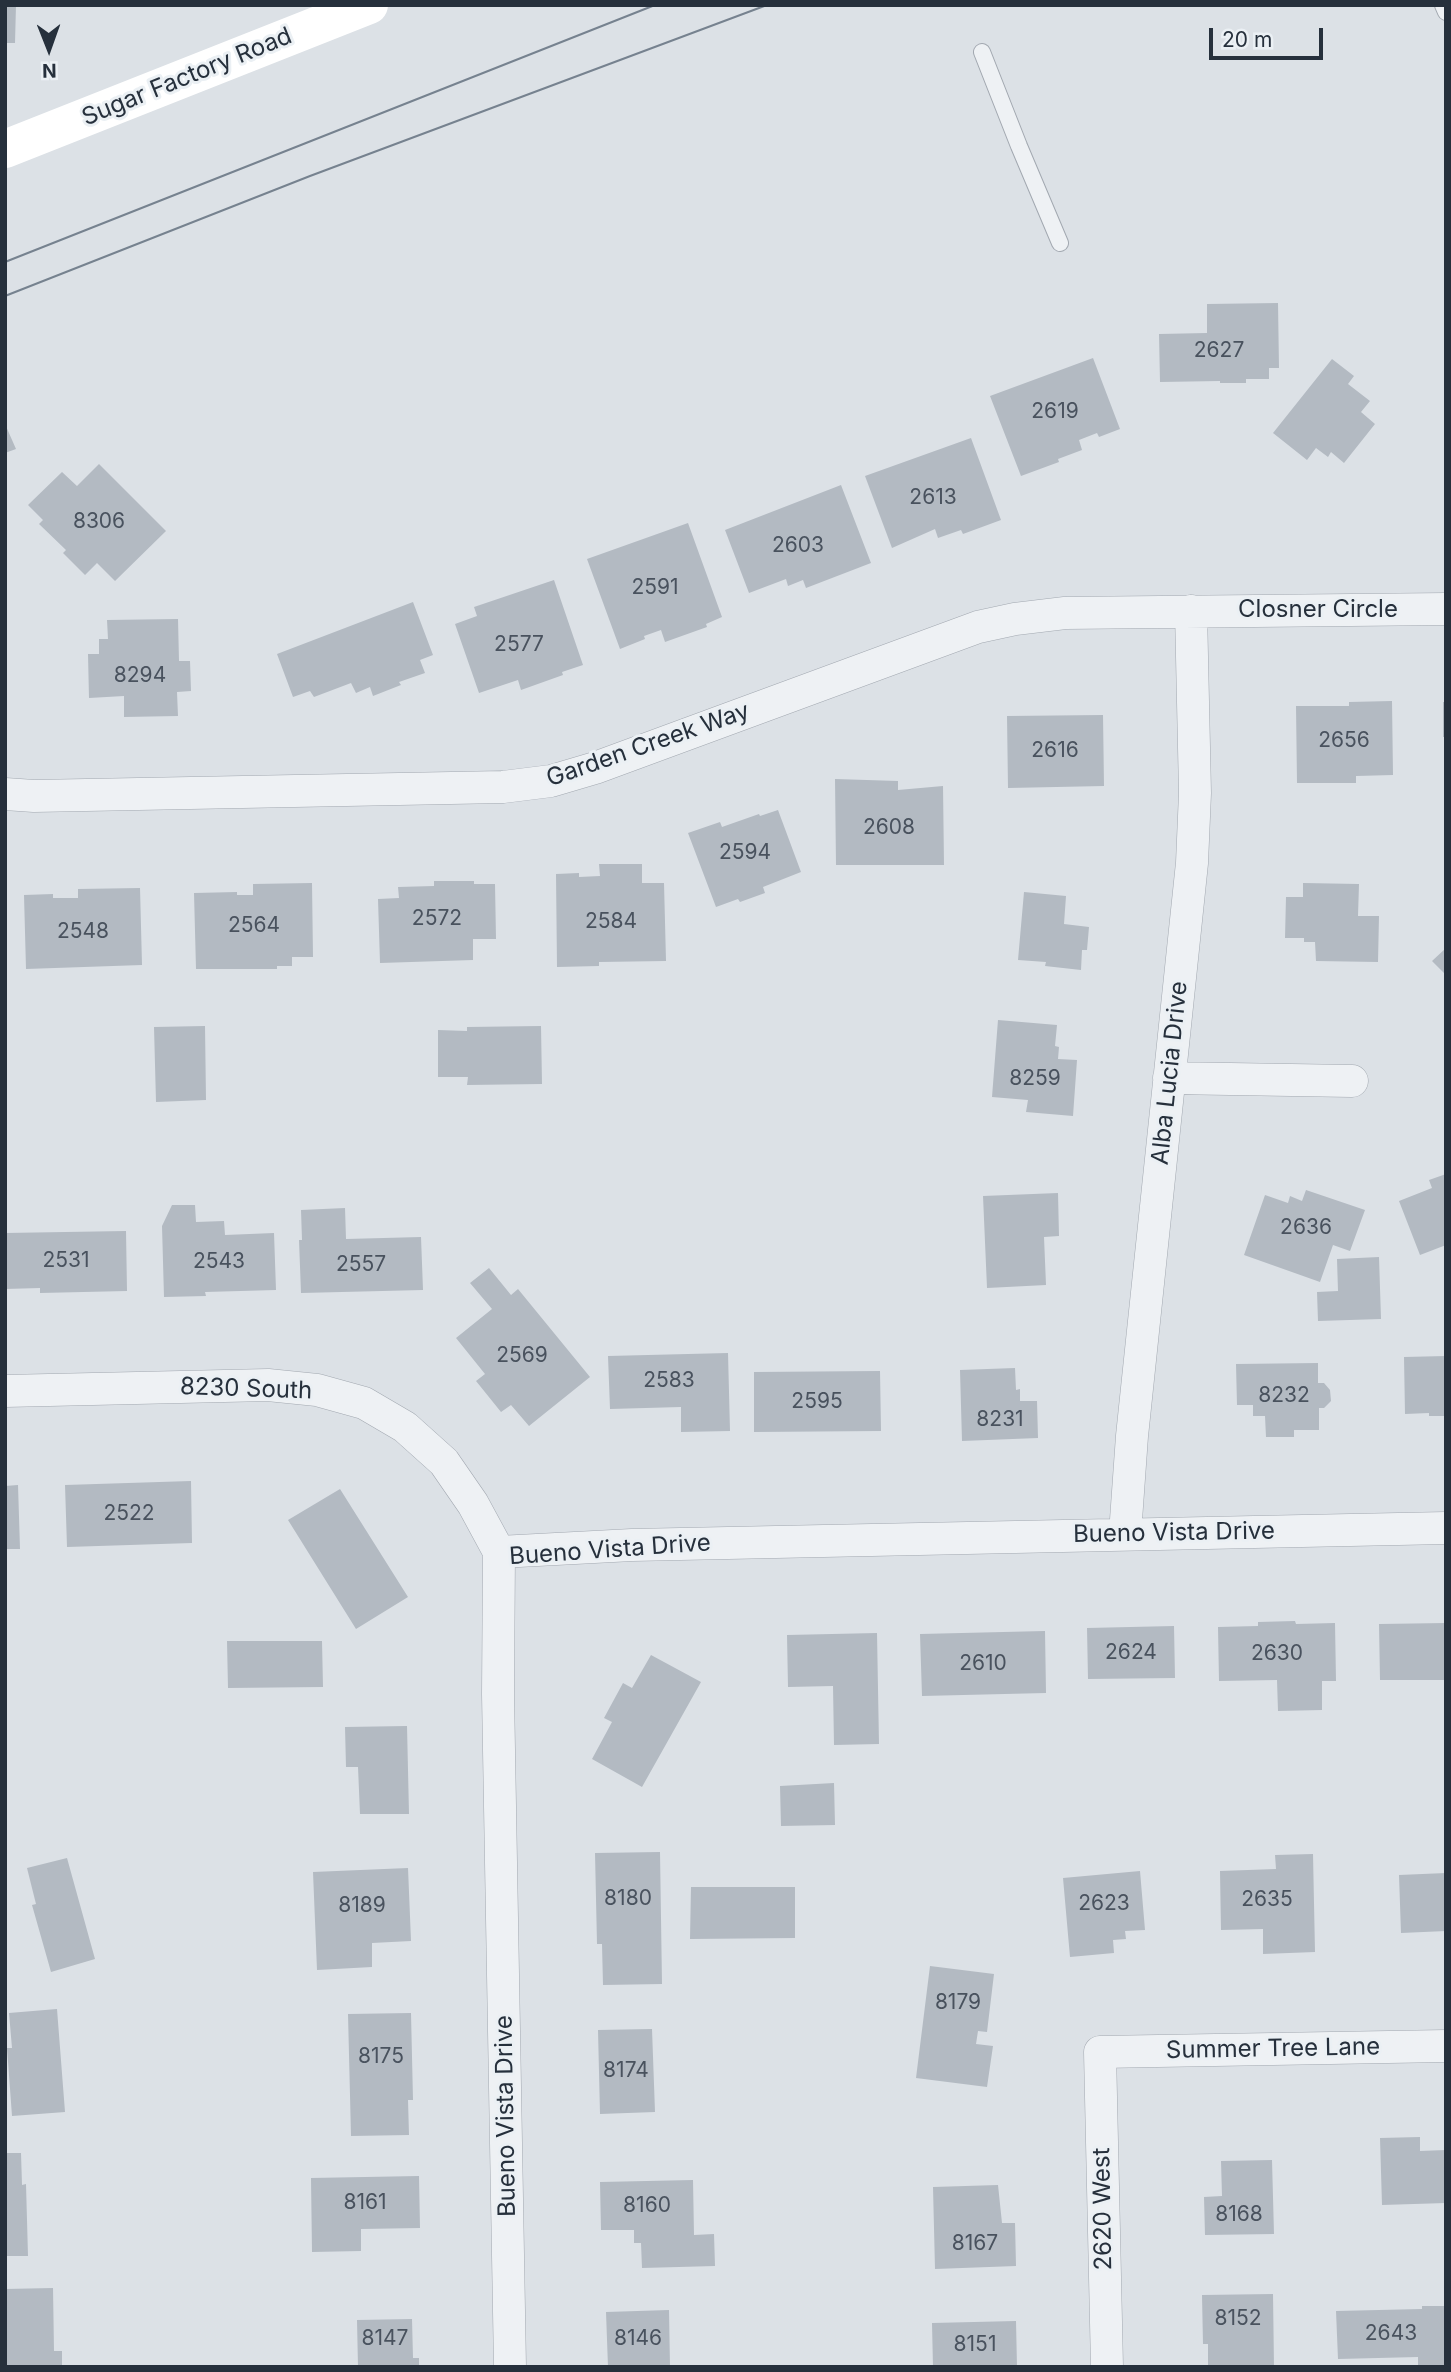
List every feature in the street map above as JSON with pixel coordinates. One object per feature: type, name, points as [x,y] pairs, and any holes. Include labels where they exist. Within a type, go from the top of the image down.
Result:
[{"type":"street","name":"Sugar Factory Road","points":[[5,149],[369,5]]},
{"type":"street","name":"Closner Circle","points":[[1191,611],[1446,609]]},
{"type":"street","name":"Garden Creek Way","points":[[5,794],[34,796],[503,787],[551,781],[608,763],[978,627],[1065,613],[1191,611]]},
{"type":"street","name":"Alba Lucia Drive","points":[[1125,1534],[1132,1436],[1193,849],[1195,793],[1191,611]]},
{"type":"street","points":[[1169,1078],[1352,1081]]},
{"type":"street","name":"8230 South","points":[[5,1391],[268,1385],[317,1390],[363,1403],[405,1427],[444,1462],[473,1504],[499,1552]]},
{"type":"street","name":"Bueno Vista Drive","points":[[510,2367],[498,1694],[499,1552],[632,1545],[1446,1528]]},
{"type":"street","name":"Summer Tree Lane","points":[[1100,2052],[1446,2046]]},
{"type":"street","name":"2620 West","points":[[1100,2052],[1107,2367]]},
{"type":"lane","points":[[1443,5],[1446,12]]},
{"type":"lane","points":[[982,52],[1060,243]]},
{"type":"building","points":[[5,5],[16,5],[15,43],[5,43]]},
{"type":"building","points":[[1278,303],[1279,368],[1269,368],[1269,379],[1246,379],[1246,383],[1160,382],[1159,334],[1207,333],[1207,304]]},
{"type":"building","points":[[1093,358],[1120,429],[1099,437],[1097,433],[1079,440],[1082,450],[1021,476],[990,396]]},
{"type":"building","points":[[1332,359],[1354,376],[1348,384],[1370,401],[1361,412],[1375,424],[1344,463],[1331,452],[1328,457],[1316,448],[1307,460],[1273,433]]},
{"type":"building","points":[[5,424],[16,449],[5,453]]},
{"type":"building","points":[[971,438],[1001,520],[963,534],[961,530],[938,538],[935,529],[892,548],[865,476]]},
{"type":"building","points":[[99,464],[166,531],[115,581],[97,563],[85,575],[63,553],[66,550],[39,524],[43,520],[28,505],[62,472],[77,486]]},
{"type":"building","points":[[841,485],[871,563],[806,588],[803,580],[788,586],[786,579],[749,593],[725,530]]},
{"type":"building","points":[[688,523],[722,617],[706,624],[707,627],[665,642],[661,630],[620,649],[587,559]]},
{"type":"building","points":[[554,580],[583,665],[521,690],[518,680],[479,693],[455,624],[477,616],[474,607]]},
{"type":"building","points":[[413,602],[433,655],[420,660],[425,673],[399,682],[401,685],[373,696],[370,687],[356,693],[351,683],[314,697],[310,691],[293,697],[277,654]]},
{"type":"building","points":[[178,619],[179,661],[190,661],[191,691],[177,692],[178,716],[124,717],[124,696],[89,698],[88,654],[99,654],[99,639],[108,639],[107,620]]},
{"type":"building","points":[[1392,701],[1393,775],[1356,776],[1356,783],[1297,783],[1296,706],[1349,706],[1349,702]]},
{"type":"building","points":[[1443,702],[1446,702],[1446,737],[1443,737]]},
{"type":"building","points":[[1103,715],[1104,786],[1008,788],[1007,716]]},
{"type":"building","points":[[835,779],[898,781],[898,790],[943,786],[944,865],[836,865]]},
{"type":"building","points":[[778,810],[801,872],[763,887],[765,893],[716,907],[688,833],[720,822],[722,827]]},
{"type":"building","points":[[599,864],[642,864],[642,883],[664,883],[666,961],[599,962],[599,966],[557,967],[556,874],[600,876]]},
{"type":"building","points":[[434,881],[495,884],[496,939],[473,939],[473,960],[380,963],[378,899],[399,898],[398,887],[434,886]]},
{"type":"building","points":[[312,883],[313,957],[292,957],[292,966],[277,966],[277,969],[196,969],[194,893],[237,892],[237,895],[253,895],[253,884]]},
{"type":"building","points":[[1303,883],[1359,884],[1358,916],[1379,916],[1378,962],[1316,961],[1315,942],[1304,942],[1304,938],[1285,938],[1286,897],[1303,897]]},
{"type":"building","points":[[140,888],[142,965],[26,969],[24,895],[53,894],[53,898],[78,898],[78,889]]},
{"type":"building","points":[[1024,892],[1066,896],[1064,924],[1089,927],[1087,950],[1082,950],[1081,970],[1045,966],[1046,962],[1018,960]]},
{"type":"building","points":[[1446,948],[1446,975],[1432,961]]},
{"type":"building","points":[[998,1020],[1057,1025],[1055,1046],[1059,1047],[1058,1059],[1077,1060],[1073,1116],[1026,1112],[1028,1100],[992,1097]]},
{"type":"building","points":[[205,1026],[206,1100],[156,1102],[154,1027]]},
{"type":"building","points":[[541,1026],[542,1084],[467,1085],[468,1077],[438,1077],[438,1030],[467,1031],[467,1027]]},
{"type":"building","points":[[1446,1174],[1446,1245],[1420,1255],[1399,1201],[1432,1188],[1429,1180]]},
{"type":"building","points":[[1306,1190],[1365,1210],[1350,1251],[1333,1245],[1320,1282],[1244,1255],[1265,1195],[1288,1203],[1290,1196],[1302,1201]]},
{"type":"building","points":[[1058,1193],[1059,1236],[1044,1237],[1046,1285],[987,1288],[983,1196]]},
{"type":"building","points":[[172,1205],[195,1205],[196,1222],[224,1221],[225,1235],[274,1233],[276,1290],[205,1292],[206,1296],[164,1297],[162,1226]]},
{"type":"building","points":[[345,1208],[346,1239],[421,1237],[423,1290],[301,1293],[301,1210]]},
{"type":"building","points":[[126,1231],[127,1291],[40,1293],[40,1288],[5,1289],[5,1233]]},
{"type":"building","points":[[1379,1257],[1381,1319],[1318,1321],[1317,1292],[1338,1291],[1337,1259]]},
{"type":"building","points":[[489,1268],[511,1295],[518,1289],[590,1377],[529,1426],[511,1405],[501,1412],[476,1381],[485,1374],[456,1338],[492,1309],[470,1283]]},
{"type":"building","points":[[728,1353],[730,1431],[681,1432],[681,1407],[610,1409],[608,1356]]},
{"type":"building","points":[[1446,1356],[1446,1416],[1429,1416],[1429,1413],[1405,1414],[1404,1357]]},
{"type":"building","points":[[1318,1363],[1318,1383],[1324,1383],[1330,1390],[1331,1401],[1324,1408],[1319,1408],[1319,1430],[1294,1430],[1294,1437],[1266,1437],[1265,1416],[1253,1416],[1253,1405],[1237,1405],[1236,1364]]},
{"type":"building","points":[[1015,1368],[1016,1390],[1020,1389],[1020,1401],[1037,1401],[1038,1438],[962,1441],[960,1370]]},
{"type":"building","points":[[880,1371],[881,1431],[754,1432],[754,1372]]},
{"type":"building","points":[[191,1481],[192,1543],[67,1547],[65,1485]]},
{"type":"building","points":[[18,1485],[20,1549],[5,1549],[5,1486]]},
{"type":"building","points":[[340,1489],[408,1597],[356,1629],[288,1520]]},
{"type":"building","points":[[1295,1621],[1296,1624],[1335,1623],[1336,1681],[1322,1681],[1322,1710],[1278,1711],[1277,1680],[1219,1681],[1218,1627],[1258,1626],[1258,1622]]},
{"type":"building","points":[[1446,1623],[1446,1680],[1380,1680],[1379,1624]]},
{"type":"building","points":[[1174,1626],[1175,1678],[1088,1679],[1087,1628]]},
{"type":"building","points":[[1045,1631],[1046,1693],[922,1696],[920,1634]]},
{"type":"building","points":[[877,1633],[879,1744],[834,1745],[833,1686],[788,1687],[787,1635]]},
{"type":"building","points":[[227,1641],[322,1641],[323,1687],[228,1688]]},
{"type":"building","points":[[651,1655],[701,1682],[642,1787],[592,1759],[612,1722],[604,1718],[623,1683],[632,1688]]},
{"type":"building","points":[[407,1726],[409,1814],[360,1814],[358,1767],[346,1767],[345,1727]]},
{"type":"building","points":[[834,1783],[835,1825],[781,1826],[780,1786]]},
{"type":"building","points":[[660,1852],[662,1984],[603,1985],[602,1944],[597,1944],[595,1853]]},
{"type":"building","points":[[1313,1854],[1315,1952],[1263,1954],[1263,1929],[1221,1930],[1220,1871],[1276,1869],[1275,1855]]},
{"type":"building","points":[[67,1858],[95,1959],[51,1972],[32,1905],[36,1904],[27,1868]]},
{"type":"building","points":[[408,1868],[411,1941],[372,1943],[372,1967],[317,1970],[313,1872]]},
{"type":"building","points":[[1140,1871],[1145,1930],[1125,1931],[1126,1939],[1113,1940],[1114,1953],[1070,1957],[1063,1878]]},
{"type":"building","points":[[1446,1873],[1446,1931],[1401,1933],[1399,1875]]},
{"type":"building","points":[[691,1887],[795,1887],[795,1938],[690,1939]]},
{"type":"building","points":[[930,1966],[994,1974],[987,2032],[978,2031],[976,2044],[993,2046],[987,2087],[916,2078]]},
{"type":"building","points":[[57,2009],[65,2112],[12,2116],[7,2048],[12,2048],[9,2013]]},
{"type":"building","points":[[411,2013],[413,2100],[408,2100],[409,2135],[351,2136],[348,2014]]},
{"type":"building","points":[[652,2029],[655,2112],[600,2114],[598,2030]]},
{"type":"building","points":[[1420,2137],[1420,2151],[1446,2150],[1446,2203],[1382,2205],[1380,2138]]},
{"type":"building","points":[[5,2153],[21,2153],[22,2185],[26,2184],[28,2256],[5,2256]]},
{"type":"building","points":[[1272,2160],[1274,2234],[1205,2235],[1204,2197],[1222,2196],[1221,2161]]},
{"type":"building","points":[[419,2176],[420,2228],[361,2229],[361,2251],[312,2252],[311,2178]]},
{"type":"building","points":[[693,2180],[694,2235],[714,2234],[715,2266],[642,2268],[641,2243],[634,2243],[634,2230],[601,2230],[600,2182]]},
{"type":"building","points":[[998,2185],[1002,2223],[1015,2223],[1016,2266],[935,2269],[933,2187]]},
{"type":"building","points":[[53,2288],[54,2351],[62,2351],[62,2367],[5,2367],[5,2289]]},
{"type":"building","points":[[1273,2294],[1274,2367],[1208,2367],[1208,2344],[1203,2344],[1202,2295]]},
{"type":"building","points":[[1422,2306],[1446,2306],[1446,2367],[1418,2367],[1418,2357],[1338,2359],[1336,2311],[1422,2309]]},
{"type":"building","points":[[669,2310],[670,2367],[608,2367],[606,2312]]},
{"type":"building","points":[[412,2319],[413,2358],[419,2358],[419,2367],[358,2367],[357,2320]]},
{"type":"building","points":[[1016,2321],[1017,2367],[933,2367],[932,2323]]},
{"type":"tram line","points":[[5,262],[655,5]]},
{"type":"tram line","points":[[5,296],[310,176],[767,5]]}]
